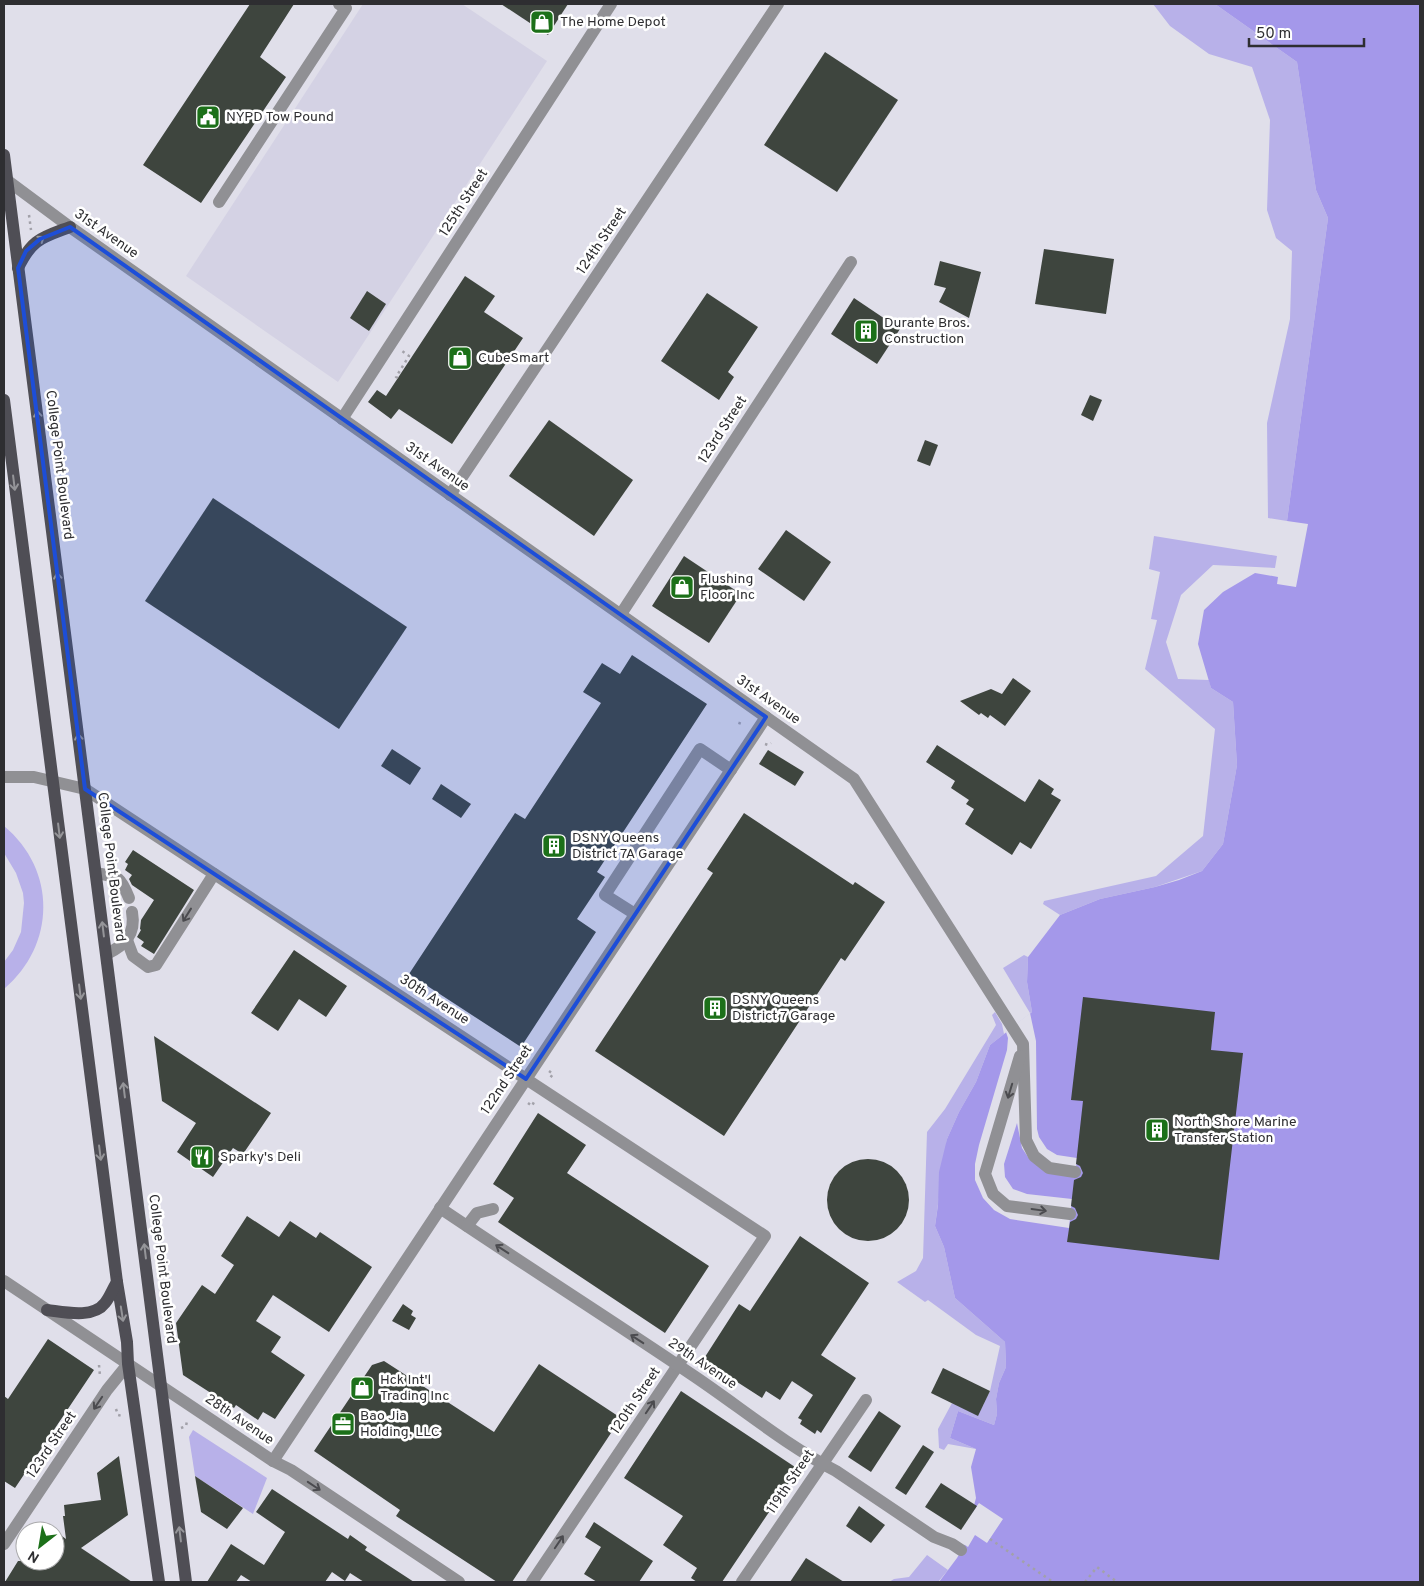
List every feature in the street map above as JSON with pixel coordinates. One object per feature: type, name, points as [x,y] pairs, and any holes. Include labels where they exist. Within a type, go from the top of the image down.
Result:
[{"type":"main road","name":"College Point Boulevard","points":[[4,155],[186,1582]]},
{"type":"main road","points":[[18,268],[26,251],[40,238],[70,227]]},
{"type":"main road","points":[[4,400],[117,1282],[127,1342],[128,1364],[159,1582]]},
{"type":"main road","points":[[47,1310],[82,1314],[98,1309],[105,1304],[117,1282]]},
{"type":"street","points":[[219,202],[346,8],[339,4]]},
{"type":"street","name":"125th Street","points":[[342,419],[611,4]]},
{"type":"street","name":"124th Street","points":[[450,495],[778,4]]},
{"type":"street","name":"31st Avenue","points":[[6,180],[342,419],[854,778],[1024,1044]]},
{"type":"street","name":"123rd Street","points":[[621,614],[851,262]]},
{"type":"street","name":"122nd Street","points":[[273,1461],[766,717]]},
{"type":"street","points":[[635,914],[606,895],[700,750],[731,770]]},
{"type":"street","points":[[4,777],[34,777],[86,789]]},
{"type":"street","name":"30th Avenue","points":[[86,789],[765,1236]]},
{"type":"street","points":[[96,873],[115,876],[122,882],[129,898]]},
{"type":"street","points":[[127,940],[133,956],[148,967],[156,965],[214,874]]},
{"type":"street","points":[[107,954],[127,940],[134,920],[132,912]]},
{"type":"street","points":[[1024,1044],[1026,1140],[1034,1156],[1049,1168],[1075,1172]]},
{"type":"street","points":[[1024,1044],[985,1174],[993,1194],[1007,1206],[1070,1214]]},
{"type":"street","name":"29th Avenue","points":[[440,1208],[678,1365],[822,1464],[836,1471],[934,1537],[952,1544],[960,1550]]},
{"type":"street","points":[[467,1226],[477,1213],[493,1209]]},
{"type":"street","name":"120th Street","points":[[532,1582],[765,1236]]},
{"type":"street","name":"28th Avenue","points":[[4,1281],[273,1461],[291,1470],[459,1582]]},
{"type":"street","name":"123rd Street","points":[[4,1544],[107,1390],[128,1364]]},
{"type":"street","name":"119th Street","points":[[742,1582],[866,1400]]},
{"type":"path","points":[[29,216],[32,237]]},
{"type":"path","points":[[391,344],[409,356],[396,377],[398,378]]},
{"type":"path","points":[[740,722],[739,725],[741,726]]},
{"type":"path","points":[[765,744],[768,745],[771,742]]},
{"type":"path","points":[[104,834],[110,832],[111,828]]},
{"type":"path","points":[[519,1055],[522,1052],[526,1054]]},
{"type":"path","points":[[550,1071],[553,1074],[550,1078]]},
{"type":"path","points":[[503,1082],[501,1085],[504,1087]]},
{"type":"path","points":[[528,1103],[532,1106],[534,1102]]},
{"type":"path","points":[[164,1257],[165,1261]]},
{"type":"path","points":[[170,1316],[171,1322]]},
{"type":"path","points":[[98,1365],[100,1376]]},
{"type":"path","points":[[116,1409],[118,1415],[124,1416]]},
{"type":"path","points":[[181,1428],[186,1426],[186,1421]]},
{"type":"path","points":[[990,1539],[1053,1582]]},
{"type":"path","points":[[1085,1582],[1097,1566],[1117,1582]]},
{"type":"highlighted area","points":[[70,227],[766,717],[526,1079],[85,789],[18,268],[26,251],[40,239]]},
{"type":"shaded area","points":[[363,4],[462,4],[547,61],[338,382],[186,276]]},
{"type":"shaded area","points":[[1153,4],[1215,4],[1297,62],[1316,190],[1328,218],[1287,521],[1268,518],[1267,423],[1290,319],[1292,251],[1276,238],[1267,210],[1270,120],[1252,67],[1209,54],[1170,26]]},
{"type":"shaded area","points":[[1215,4],[1420,4],[1420,1582],[939,1582],[957,1558],[975,1527],[972,1513],[976,1498],[971,1467],[976,1449],[950,1438],[958,1411],[994,1425],[997,1414],[996,1399],[999,1383],[1006,1367],[1005,1342],[955,1298],[944,1247],[935,1226],[939,1172],[947,1139],[959,1112],[976,1082],[990,1045],[1032,1012],[1027,982],[1028,957],[1060,915],[1100,899],[1155,887],[1202,871],[1223,844],[1237,765],[1233,702],[1211,688],[1198,644],[1204,610],[1223,592],[1255,573],[1278,577],[1277,584],[1296,587],[1308,524],[1287,521],[1328,218],[1316,190],[1297,62]]},
{"type":"shaded area","points":[[1154,536],[1277,556],[1275,568],[1213,565],[1181,595],[1166,642],[1178,679],[1209,680],[1211,688],[1233,702],[1237,765],[1223,844],[1202,871],[1155,887],[1100,899],[1060,915],[1043,904],[1044,901],[1156,876],[1203,836],[1215,729],[1145,669],[1157,620],[1151,619],[1160,572],[1149,569]]},
{"type":"shaded area","points":[[4,826],[21,844],[34,864],[41,885],[43,908],[41,930],[33,951],[21,971],[4,989],[4,962],[13,950],[21,932],[24,903],[23,893],[16,873],[4,853]]},
{"type":"shaded area","points":[[1024,955],[1028,957],[1027,982],[1032,1012],[1030,1013],[1003,968]]},
{"type":"shaded area","points":[[995,1012],[1002,1024],[1004,1034],[990,1045],[976,1082],[959,1112],[947,1139],[935,1226],[944,1247],[955,1298],[1005,1342],[1006,1367],[999,1383],[996,1399],[997,1414],[994,1425],[958,1411],[950,1438],[976,1449],[948,1444],[944,1450],[939,1448],[938,1429],[952,1403],[978,1415],[990,1391],[1000,1346],[976,1335],[928,1300],[925,1302],[897,1282],[916,1271],[923,1258],[927,1132],[945,1109],[996,1025],[992,1015]]},
{"type":"shaded area","points":[[193,1430],[267,1478],[253,1514],[195,1476],[189,1437]]},
{"type":"shaded area","points":[[927,1555],[948,1570],[938,1582],[889,1582],[894,1579],[909,1577]]},
{"type":"pier","points":[[1030,1013],[1036,1041],[1037,1129],[1039,1137],[1047,1149],[1057,1155],[1077,1158],[1075,1178],[1030,1160],[1022,1148],[1017,1123],[1004,1164],[1005,1177],[1013,1189],[1027,1194],[1072,1199],[1069,1228],[1010,1219],[994,1210],[983,1198],[975,1180],[975,1164],[979,1145],[1007,1050],[1008,1038],[1006,1032]]},
{"type":"pier","points":[[979,1503],[1003,1519],[987,1543],[975,1535],[968,1547],[962,1543],[973,1526],[970,1516]]},
{"type":"building","points":[[250,4],[294,4],[260,57],[286,77],[201,203],[143,165]]},
{"type":"building","name":"The Home Depot","points":[[501,4],[568,4],[548,35]]},
{"type":"building","points":[[825,52],[898,100],[837,192],[764,145]]},
{"type":"building","points":[[1044,249],[1114,259],[1106,314],[1035,304]]},
{"type":"building","points":[[940,261],[981,272],[969,318],[939,302],[946,288],[934,285]]},
{"type":"building","name":"CubeSmart","points":[[465,276],[495,296],[484,312],[523,338],[452,444],[399,409],[391,419],[368,402],[377,390],[386,396]]},
{"type":"building","points":[[367,291],[386,304],[369,331],[350,318]]},
{"type":"building","points":[[707,293],[758,327],[728,372],[734,377],[719,400],[661,361]]},
{"type":"building","name":"Durante Bros. Construction","points":[[854,298],[900,329],[877,364],[831,334]]},
{"type":"building","points":[[1090,395],[1102,400],[1093,421],[1081,415]]},
{"type":"building","points":[[549,420],[633,480],[594,536],[509,476]]},
{"type":"building","points":[[925,440],[938,445],[930,466],[917,461]]},
{"type":"building","points":[[213,498],[407,627],[339,729],[145,601]]},
{"type":"building","points":[[786,530],[831,562],[804,601],[758,569]]},
{"type":"building","points":[[684,556],[741,594],[709,643],[652,606]]},
{"type":"building","name":"DSNY Queens District 7A Garage","points":[[632,655],[707,704],[597,872],[605,877],[577,919],[596,932],[521,1047],[409,974],[515,813],[525,819],[601,703],[583,692],[602,663],[620,674]]},
{"type":"building","points":[[1013,678],[1031,691],[1005,726],[990,715],[988,718],[981,713],[979,715],[960,701],[991,689],[1002,694]]},
{"type":"building","points":[[937,745],[1025,802],[1039,779],[1054,789],[1051,794],[1061,800],[1031,849],[1020,842],[1012,855],[965,824],[974,809],[966,804],[969,800],[951,788],[955,781],[926,762]]},
{"type":"building","points":[[392,749],[421,768],[410,785],[381,766]]},
{"type":"building","points":[[768,750],[804,772],[795,786],[759,764]]},
{"type":"building","points":[[441,784],[471,804],[461,818],[432,799]]},
{"type":"building","name":"DSNY Queens District 7 Garage","points":[[744,813],[853,885],[855,882],[885,902],[845,961],[841,958],[724,1136],[595,1051],[713,873],[707,869]]},
{"type":"building","points":[[133,850],[194,890],[154,954],[141,946],[144,942],[137,937],[141,930],[141,920],[154,900],[132,885],[129,879],[132,875],[125,870],[128,864],[125,862]]},
{"type":"building","points":[[294,950],[347,986],[326,1017],[299,999],[278,1031],[251,1013]]},
{"type":"building","name":"North Shore Marine Transfer Station","points":[[1083,997],[1215,1012],[1211,1050],[1243,1053],[1219,1260],[1067,1242],[1070,1222],[1076,1219],[1078,1215],[1075,1208],[1071,1206],[1074,1180],[1081,1177],[1083,1173],[1080,1166],[1076,1164],[1083,1101],[1071,1100]]},
{"type":"building","points":[[154,1036],[271,1113],[243,1154],[233,1148],[213,1177],[177,1152],[196,1123],[162,1101]]},
{"type":"building","points":[[538,1113],[586,1145],[567,1173],[709,1266],[665,1333],[498,1222],[514,1198],[493,1184]]},
{"type":"building","points":[[868,1159],[884,1162],[897,1171],[906,1184],[909,1200],[906,1216],[897,1229],[884,1238],[868,1241],[852,1238],[839,1229],[830,1216],[827,1200],[830,1184],[839,1171],[852,1162]]},
{"type":"building","points":[[247,1216],[279,1237],[290,1221],[316,1238],[320,1232],[372,1267],[329,1332],[273,1295],[256,1321],[281,1337],[271,1352],[305,1375],[275,1419],[263,1412],[258,1420],[236,1405],[234,1408],[183,1375],[176,1323],[202,1285],[215,1294],[234,1265],[221,1256]]},
{"type":"building","points":[[800,1236],[869,1283],[821,1355],[856,1378],[821,1433],[817,1430],[815,1434],[800,1424],[802,1420],[798,1418],[813,1395],[792,1381],[780,1400],[766,1391],[762,1398],[703,1360],[739,1304],[750,1311]]},
{"type":"building","points":[[403,1304],[413,1311],[411,1315],[416,1318],[409,1330],[392,1321]]},
{"type":"building","points":[[48,1339],[94,1370],[15,1488],[4,1481],[4,1396],[8,1399]]},
{"type":"building","points":[[384,1361],[494,1432],[539,1364],[621,1418],[512,1582],[497,1582],[396,1516],[400,1510],[314,1451],[372,1365]]},
{"type":"building","points":[[943,1368],[990,1391],[978,1416],[931,1393]]},
{"type":"building","points":[[681,1391],[798,1469],[722,1582],[697,1582],[691,1578],[697,1568],[663,1545],[683,1516],[624,1478]]},
{"type":"building","points":[[879,1411],[901,1426],[871,1472],[848,1457]]},
{"type":"building","points":[[923,1445],[934,1452],[906,1495],[895,1488]]},
{"type":"building","points":[[119,1456],[128,1515],[81,1548],[132,1582],[5,1582],[15,1566],[15,1571],[65,1571],[64,1505],[101,1500],[97,1473]]},
{"type":"building","points":[[195,1476],[243,1508],[227,1529],[201,1512]]},
{"type":"building","points":[[941,1483],[977,1506],[961,1530],[925,1507]]},
{"type":"building","points":[[272,1489],[348,1539],[350,1535],[367,1547],[365,1550],[414,1582],[364,1582],[350,1573],[345,1581],[332,1572],[325,1582],[252,1582],[241,1575],[236,1582],[207,1582],[231,1544],[264,1565],[285,1532],[256,1512]]},
{"type":"building","points":[[859,1506],[885,1525],[871,1543],[846,1526]]},
{"type":"building","points":[[594,1522],[653,1561],[639,1582],[597,1582],[584,1574],[601,1547],[585,1537]]},
{"type":"building","points":[[806,1558],[844,1582],[790,1582]]},
{"type":"place","name":"The Home Depot","points":[[542,22]]},
{"type":"place","name":"NYPD Tow Pound","points":[[208,117]]},
{"type":"place","name":"Durante Bros. Construction","points":[[866,331]]},
{"type":"place","name":"CubeSmart","points":[[460,358]]},
{"type":"place","name":"Flushing Floor Inc","points":[[682,587]]},
{"type":"place","name":"DSNY Queens District 7A Garage","points":[[554,846]]},
{"type":"place","name":"DSNY Queens District 7 Garage","points":[[715,1008]]},
{"type":"place","name":"North Shore Marine Transfer Station","points":[[1157,1130]]},
{"type":"place","name":"Sparky's Deli","points":[[202,1157]]},
{"type":"place","name":"Hck Int'l Trading Inc","points":[[362,1388]]},
{"type":"place","name":"Bao Jia Holding, LLC","points":[[343,1424]]}]
